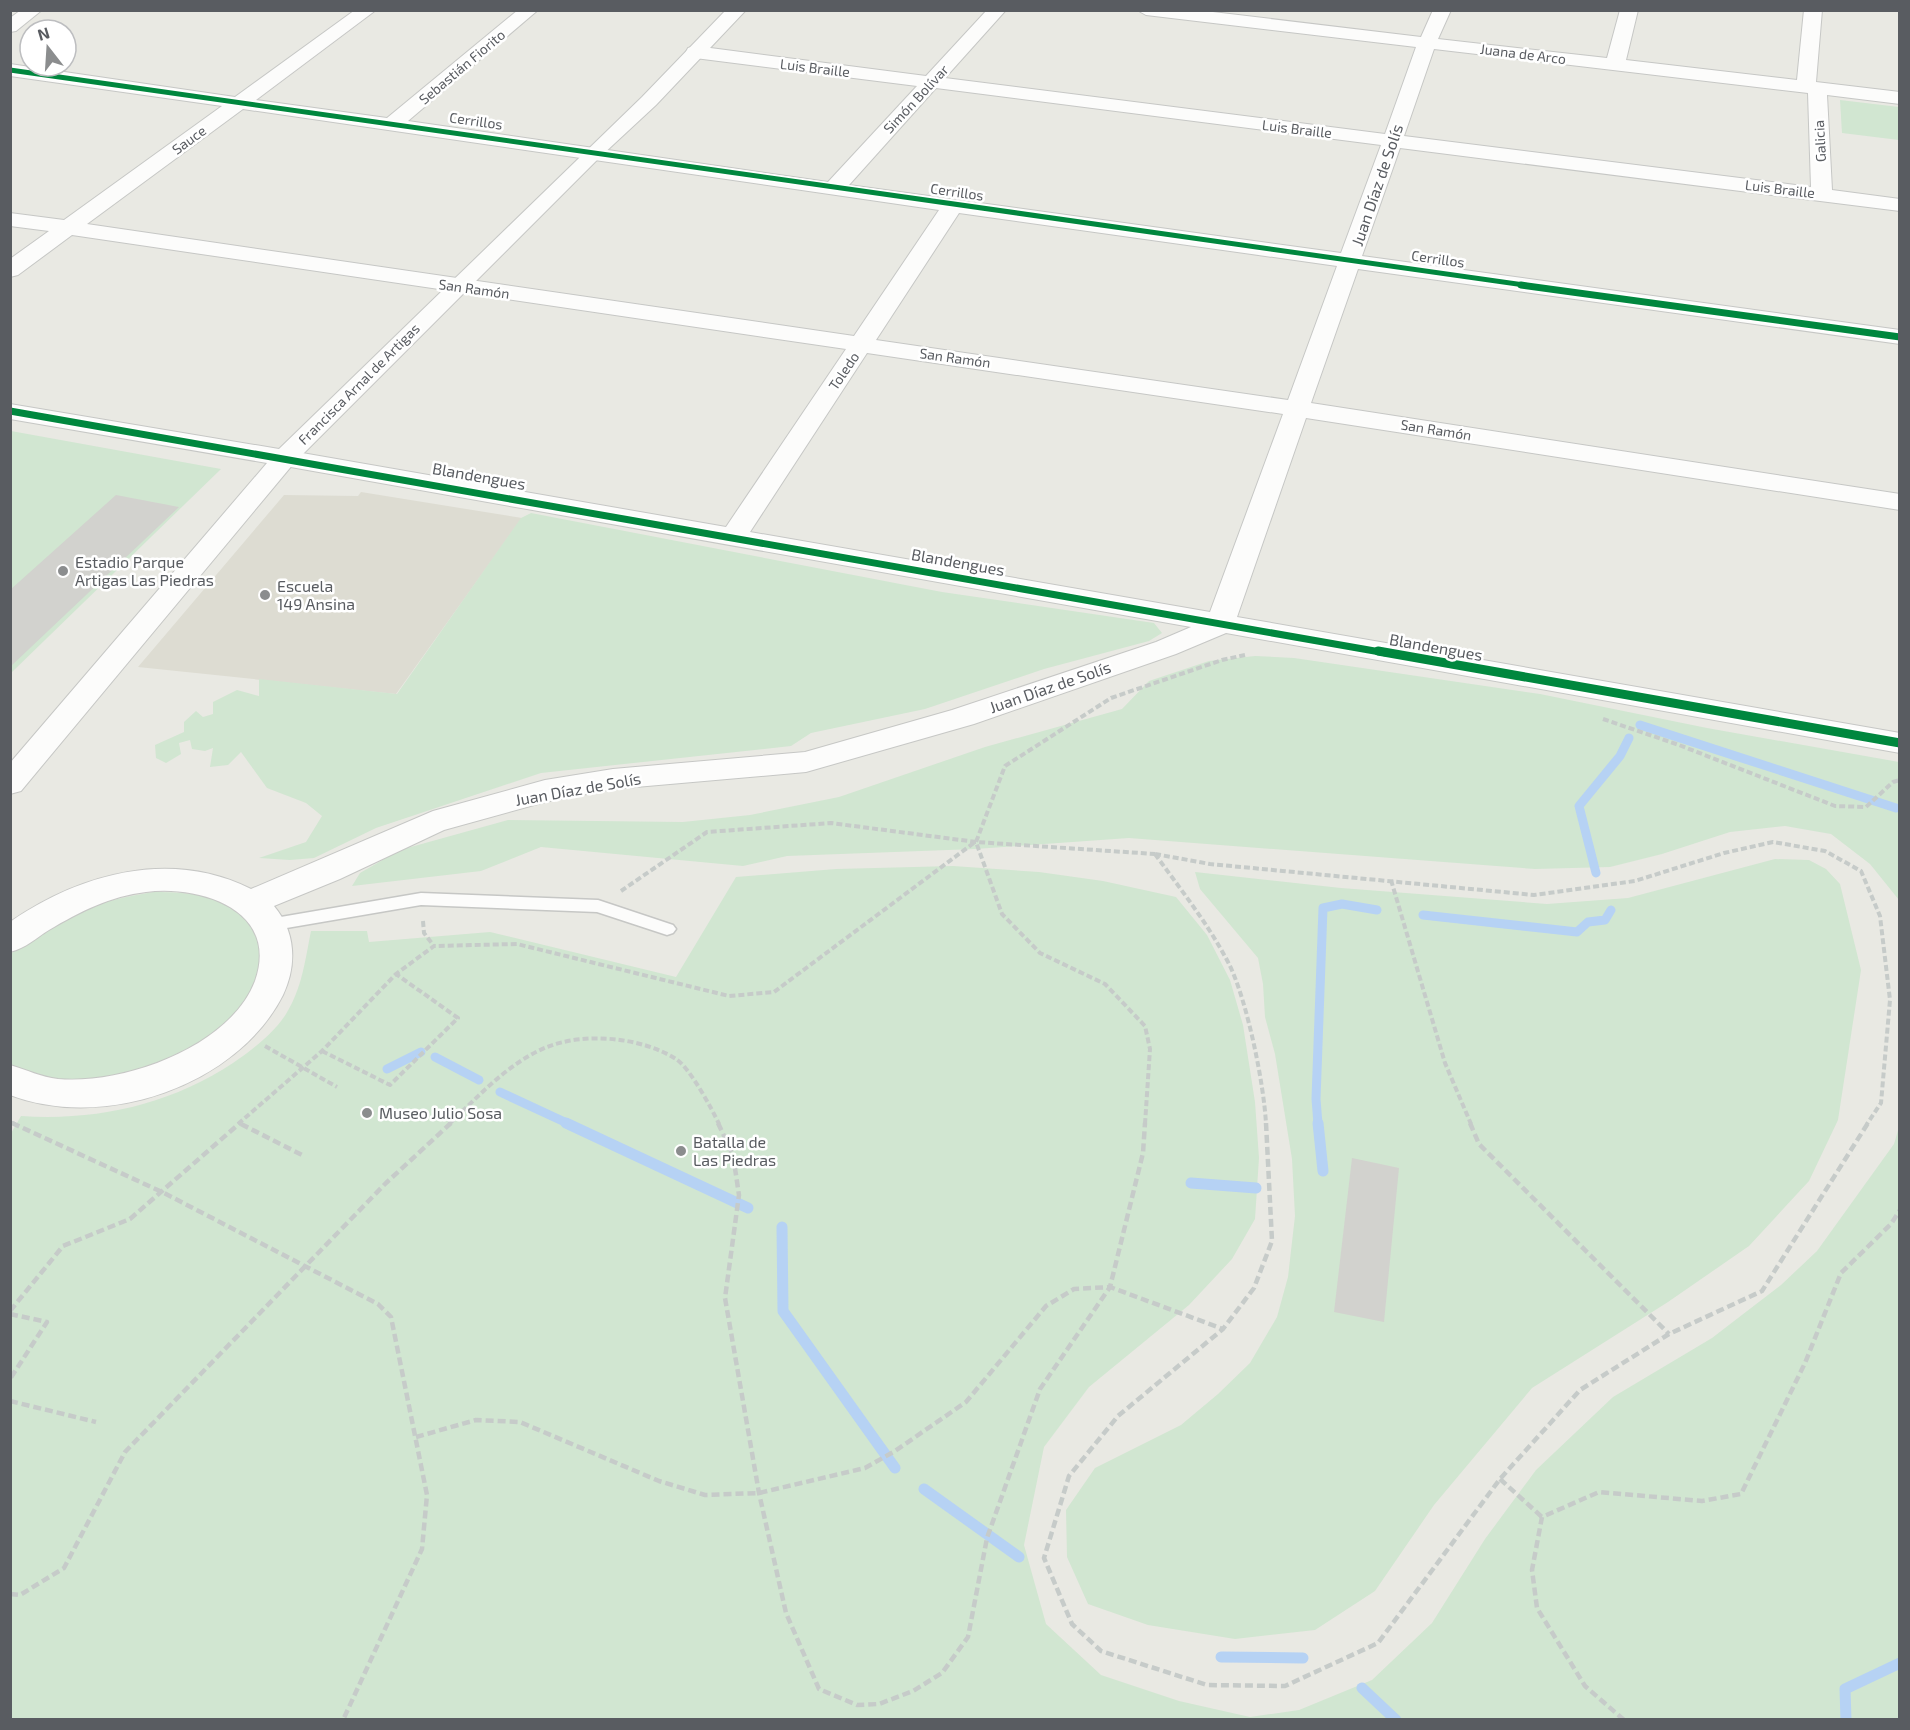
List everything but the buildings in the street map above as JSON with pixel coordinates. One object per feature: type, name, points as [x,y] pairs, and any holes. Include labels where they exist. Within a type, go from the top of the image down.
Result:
[{"type":"street","points":[[10,27],[33,10]]},
{"type":"street","name":"Sauce","points":[[10,270],[367,10]]},
{"type":"street","name":"Sebastián Fiorito","points":[[394,123],[529,10]]},
{"type":"street","name":"Francisca Arnal de Artigas","points":[[10,784],[285,458],[594,152],[649,101],[737,10]]},
{"type":"street","name":"Simón Bolívar","points":[[835,187],[998,10]]},
{"type":"street","name":"Juana de Arco","points":[[1146,10],[1213,14],[1427,43],[1899,98]]},
{"type":"street","name":"Juan Díaz de Solís","points":[[260,914],[328,871],[433,822],[546,791],[613,779],[806,762],[963,717],[1166,648],[1220,625],[1299,409],[1427,43],[1442,10]]},
{"type":"street","points":[[1615,65],[1629,10]]},
{"type":"street","name":"Galicia","points":[[1813,10],[1811,87],[1822,195]]},
{"type":"street","name":"Luis Braille","points":[[695,52],[1899,205]]},
{"type":"street","name":"Cerrillos","points":[[10,70],[394,123],[953,206],[1899,337]]},
{"type":"street","name":"Toledo","points":[[734,536],[953,206]]},
{"type":"street","name":"San Ramón","points":[[10,219],[1299,409],[1899,501]]},
{"type":"street","name":"Blandengues","points":[[10,411],[734,536],[1220,625],[1899,743]]},
{"type":"street","points":[[10,1079],[24,1086],[64,1094],[111,1092],[158,1080],[202,1059],[238,1031],[260,1004],[273,976],[276,949],[260,914],[217,886],[176,879],[129,882],[81,896],[19,927]]},
{"type":"lane","points":[[260,914],[421,899],[598,906],[667,929]]},
{"type":"path","points":[[10,1379],[47,1322],[10,1312],[63,1246],[130,1219],[305,1067],[396,974],[434,946],[517,945],[729,996],[774,992],[976,842],[1005,766],[1111,698],[1222,660],[1250,654]]},
{"type":"path","points":[[1594,716],[1678,745],[1835,806],[1866,807],[1893,782],[1899,780]]},
{"type":"path","points":[[598,906],[707,832],[831,823],[976,842],[1155,854],[1210,864],[1534,895],[1635,881],[1724,853],[1773,842],[1825,851],[1861,871],[1880,916],[1890,1000],[1881,1103],[1761,1291],[1669,1334],[1580,1390],[1500,1479],[1378,1643],[1285,1686],[1207,1685],[1101,1650],[1072,1624],[1044,1558],[1052,1524],[1070,1476],[1118,1416],[1223,1329],[1254,1288],[1272,1241],[1265,1099],[1245,1012],[1230,966],[1203,921],[1155,854]]},
{"type":"path","points":[[10,1594],[20,1595],[63,1568],[125,1452],[386,1183],[484,1092],[513,1067],[547,1047],[582,1040],[616,1039],[646,1047],[678,1060],[709,1102],[733,1155],[739,1195],[725,1298],[759,1493],[786,1613],[819,1689],[857,1705],[879,1704],[913,1691],[942,1673],[968,1637],[987,1538],[1040,1389],[1110,1287],[1143,1153],[1150,1049],[1144,1026],[1105,984],[1040,953],[1002,914],[976,842]]},
{"type":"path","points":[[1391,880],[1445,1063],[1479,1144],[1669,1334]]},
{"type":"path","points":[[322,1051],[390,1085],[458,1018],[396,974]]},
{"type":"path","points":[[238,1031],[337,1087]]},
{"type":"path","points":[[10,1122],[162,1192],[378,1304],[392,1317],[427,1495],[422,1549],[343,1719]]},
{"type":"path","points":[[241,1124],[302,1155]]},
{"type":"path","points":[[1542,1517],[1599,1492],[1702,1501],[1741,1494],[1805,1363],[1841,1273],[1891,1224],[1899,1210]]},
{"type":"path","points":[[416,1437],[477,1420],[520,1422],[659,1481],[705,1495],[759,1493],[865,1468],[895,1451],[966,1402],[1046,1306],[1074,1289],[1110,1287],[1223,1329]]},
{"type":"path","points":[[10,1401],[96,1422]]},
{"type":"path","points":[[1500,1479],[1542,1517]]},
{"type":"path","points":[[1542,1517],[1532,1570],[1537,1608],[1585,1686],[1624,1719]]},
{"type":"shaded area","points":[[361,492],[522,518],[396,694],[138,667],[284,495],[358,496]]},
{"type":"green space","points":[[1840,100],[1899,107],[1899,140],[1842,133]]},
{"type":"green space","name":"Estadio Parque Artigas Las Piedras","points":[[11,431],[221,469],[11,673]]},
{"type":"green space","points":[[531,513],[942,592],[1154,623],[1162,633],[1149,641],[1044,669],[925,709],[811,733],[791,746],[541,773],[376,828],[314,858],[290,860],[259,858],[306,842],[322,816],[306,803],[267,788],[241,752],[228,765],[210,767],[213,748],[205,751],[192,749],[190,740],[179,743],[181,754],[166,763],[156,758],[155,745],[184,732],[184,722],[196,711],[203,717],[213,714],[213,702],[237,690],[259,696],[259,679],[397,694],[521,518]]},
{"type":"green space","points":[[1255,656],[1294,658],[1540,694],[1707,728],[1899,762],[1899,900],[1870,864],[1831,834],[1785,826],[1730,832],[1662,854],[1610,867],[1535,869],[1129,838],[975,849],[787,856],[743,866],[541,847],[481,871],[352,886],[360,873],[400,850],[508,820],[683,822],[750,815],[839,797],[985,747],[1122,709],[1149,681],[1209,661]]},
{"type":"green space","points":[[1775,859],[1809,860],[1826,869],[1840,884],[1861,970],[1838,1120],[1809,1181],[1749,1246],[1668,1302],[1532,1388],[1434,1505],[1375,1591],[1315,1630],[1235,1639],[1148,1625],[1088,1604],[1067,1557],[1066,1510],[1095,1468],[1181,1425],[1250,1363],[1277,1317],[1288,1277],[1295,1216],[1292,1159],[1275,1054],[1265,1017],[1263,984],[1258,958],[1200,889],[1195,872],[1341,888],[1547,904],[1628,898]]},
{"type":"green space","points":[[953,866],[1039,872],[1103,881],[1176,897],[1207,935],[1230,980],[1243,1025],[1255,1102],[1259,1158],[1255,1219],[1232,1259],[1189,1305],[1089,1387],[1044,1447],[1024,1545],[1046,1624],[1101,1675],[1179,1701],[1250,1717],[1299,1710],[1372,1680],[1432,1623],[1485,1539],[1536,1470],[1613,1397],[1712,1338],[1781,1285],[1817,1251],[1894,1144],[1899,1127],[1899,1719],[11,1719],[10,1135],[21,1116],[77,1116],[132,1107],[184,1090],[233,1063],[255,1047],[286,1014],[299,984],[311,931],[367,931],[369,942],[490,932],[676,977],[736,877],[836,869]]},
{"type":"green space","points":[[153,892],[205,896],[221,901],[247,919],[256,934],[260,961],[254,985],[241,1007],[203,1040],[183,1051],[119,1074],[98,1079],[69,1081],[44,1078],[11,1069],[11,954],[41,928],[76,911]]},
{"type":"waterway","points":[[1640,725],[1896,808]]},
{"type":"waterway","points":[[1596,873],[1579,806],[1620,756],[1629,738]]},
{"type":"waterway","points":[[1318,1124],[1316,1099],[1323,908],[1342,904],[1377,910]]},
{"type":"waterway","points":[[1423,915],[1577,932],[1588,922],[1605,920],[1611,910]]},
{"type":"waterway","points":[[387,1069],[421,1052]]},
{"type":"waterway","points":[[435,1057],[479,1080]]},
{"type":"waterway","points":[[500,1092],[569,1124]]},
{"type":"waterway","points":[[566,1123],[748,1208]]},
{"type":"waterway","points":[[1318,1123],[1323,1171]]},
{"type":"waterway","points":[[1191,1183],[1256,1188]]},
{"type":"waterway","points":[[782,1227],[783,1311],[895,1468]]},
{"type":"waterway","points":[[924,1489],[1019,1557]]},
{"type":"waterway","points":[[1221,1657],[1303,1658]]},
{"type":"waterway","points":[[1846,1720],[1845,1689],[1900,1663]]},
{"type":"waterway","points":[[1362,1688],[1396,1720]]},
{"type":"cycle path","points":[[10,70],[953,206],[1900,337]]},
{"type":"cycle path","points":[[10,411],[1900,743]]},
{"type":"place","name":"Estadio Parque Artigas Las Piedras","points":[[63,571]]},
{"type":"place","name":"Escuela 149 Ansina","points":[[265,595]]},
{"type":"place","name":"Museo Julio Sosa","points":[[367,1113]]},
{"type":"place","name":"Batalla de Las Piedras","points":[[681,1151]]}]
